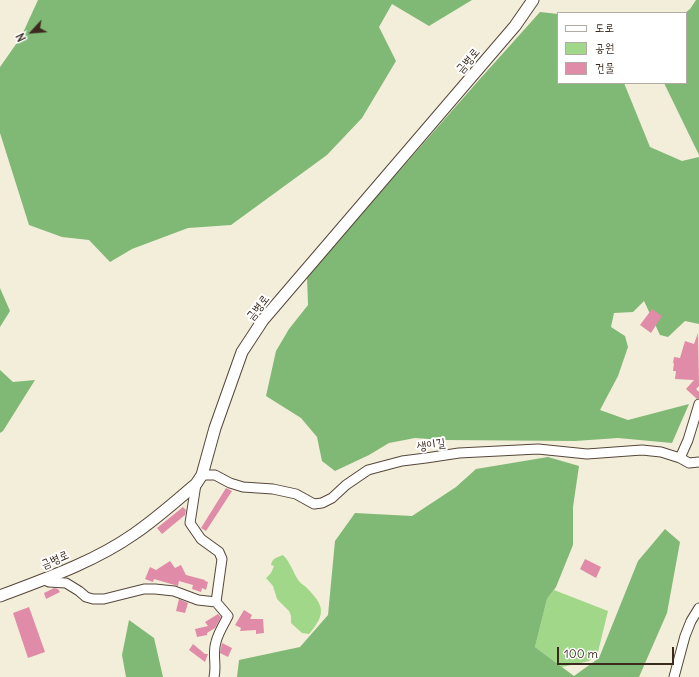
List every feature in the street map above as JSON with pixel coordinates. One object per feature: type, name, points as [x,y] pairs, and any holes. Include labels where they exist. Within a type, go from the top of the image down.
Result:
[{"type":"street","name":"금병로","points":[[0,596],[96,556],[134,535],[199,479],[215,428],[242,352],[263,320],[515,26],[533,0]]},
{"type":"street","points":[[680,458],[688,440],[699,404]]},
{"type":"street","name":"생이길","points":[[199,479],[215,476],[243,487],[273,489],[296,494],[314,504],[322,503],[332,498],[346,485],[368,470],[402,461],[459,453],[538,449],[587,454],[642,450],[661,452],[680,458],[689,463],[699,462]]},
{"type":"street","points":[[199,479],[190,523],[201,539],[219,552],[222,559],[216,602]]},
{"type":"street","points":[[43,579],[49,582],[66,584],[79,591],[86,597],[93,599],[104,599],[144,589],[155,589],[174,590],[198,600],[216,602],[228,616],[216,642],[216,670],[214,677]]},
{"type":"street","points":[[674,677],[685,636],[691,621],[699,608]]},
{"type":"green space","points":[[38,0],[472,0],[429,26],[392,4],[379,27],[396,61],[362,118],[327,155],[231,225],[188,228],[132,249],[110,262],[89,240],[62,237],[29,225],[0,133],[0,67],[21,37]]},
{"type":"green space","points":[[696,0],[699,0],[699,155],[664,84],[687,84],[686,12]]},
{"type":"green space","points":[[540,12],[557,14],[557,84],[624,84],[650,147],[682,161],[699,157],[699,324],[685,321],[668,337],[660,335],[644,301],[633,312],[614,313],[611,327],[625,336],[628,347],[618,376],[600,410],[628,420],[689,404],[672,443],[618,438],[575,441],[443,440],[415,438],[389,443],[369,455],[335,471],[322,461],[317,437],[301,418],[266,396],[276,351],[289,329],[308,305],[307,276]]},
{"type":"green space","points":[[0,288],[10,311],[0,327]]},
{"type":"green space","points":[[0,370],[13,382],[35,380],[3,431],[0,433]]},
{"type":"green space","points":[[548,457],[579,466],[573,507],[573,545],[556,587],[547,599],[535,647],[574,676],[599,658],[638,561],[665,529],[680,542],[667,613],[639,677],[237,677],[239,660],[300,647],[328,615],[335,541],[355,513],[412,516],[456,487],[476,469]]},
{"type":"green space","points":[[283,555],[299,581],[306,587],[320,605],[321,615],[315,627],[309,634],[302,633],[291,623],[289,611],[277,599],[273,586],[266,578],[271,573],[274,566],[271,565],[273,561]]},
{"type":"green space","points":[[554,590],[608,611],[598,652],[589,661],[562,667],[535,647],[547,599]]},
{"type":"green space","points":[[129,620],[154,638],[163,677],[126,677],[122,655]]},
{"type":"building","points":[[652,309],[662,316],[651,333],[640,325]]},
{"type":"building","points":[[698,333],[699,386],[696,389],[699,392],[699,398],[697,399],[686,389],[694,380],[675,379],[676,371],[673,371],[673,363],[674,357],[680,358],[685,341],[694,344]]},
{"type":"building","points":[[226,488],[232,491],[206,531],[201,528]]},
{"type":"building","points":[[183,507],[186,510],[185,515],[162,534],[157,528]]},
{"type":"building","points":[[585,559],[601,567],[596,578],[580,569]]},
{"type":"building","points":[[170,561],[175,568],[181,565],[186,575],[208,582],[206,590],[202,588],[201,592],[192,589],[193,585],[179,581],[178,586],[154,579],[153,582],[145,579],[150,567],[156,570]]},
{"type":"building","points":[[54,588],[58,589],[60,592],[46,599],[44,593]]},
{"type":"building","points":[[179,599],[188,603],[185,613],[176,611]]},
{"type":"building","points":[[29,607],[45,652],[28,658],[13,613]]},
{"type":"building","points":[[244,610],[252,615],[250,619],[263,619],[264,633],[256,634],[256,630],[240,631],[241,628],[235,625]]},
{"type":"building","points":[[218,614],[221,617],[215,628],[207,633],[207,635],[197,637],[195,629],[208,626],[205,622]]},
{"type":"building","points":[[222,643],[232,648],[228,657],[220,653]]},
{"type":"building","points":[[193,644],[205,654],[208,654],[205,662],[189,650]]}]
